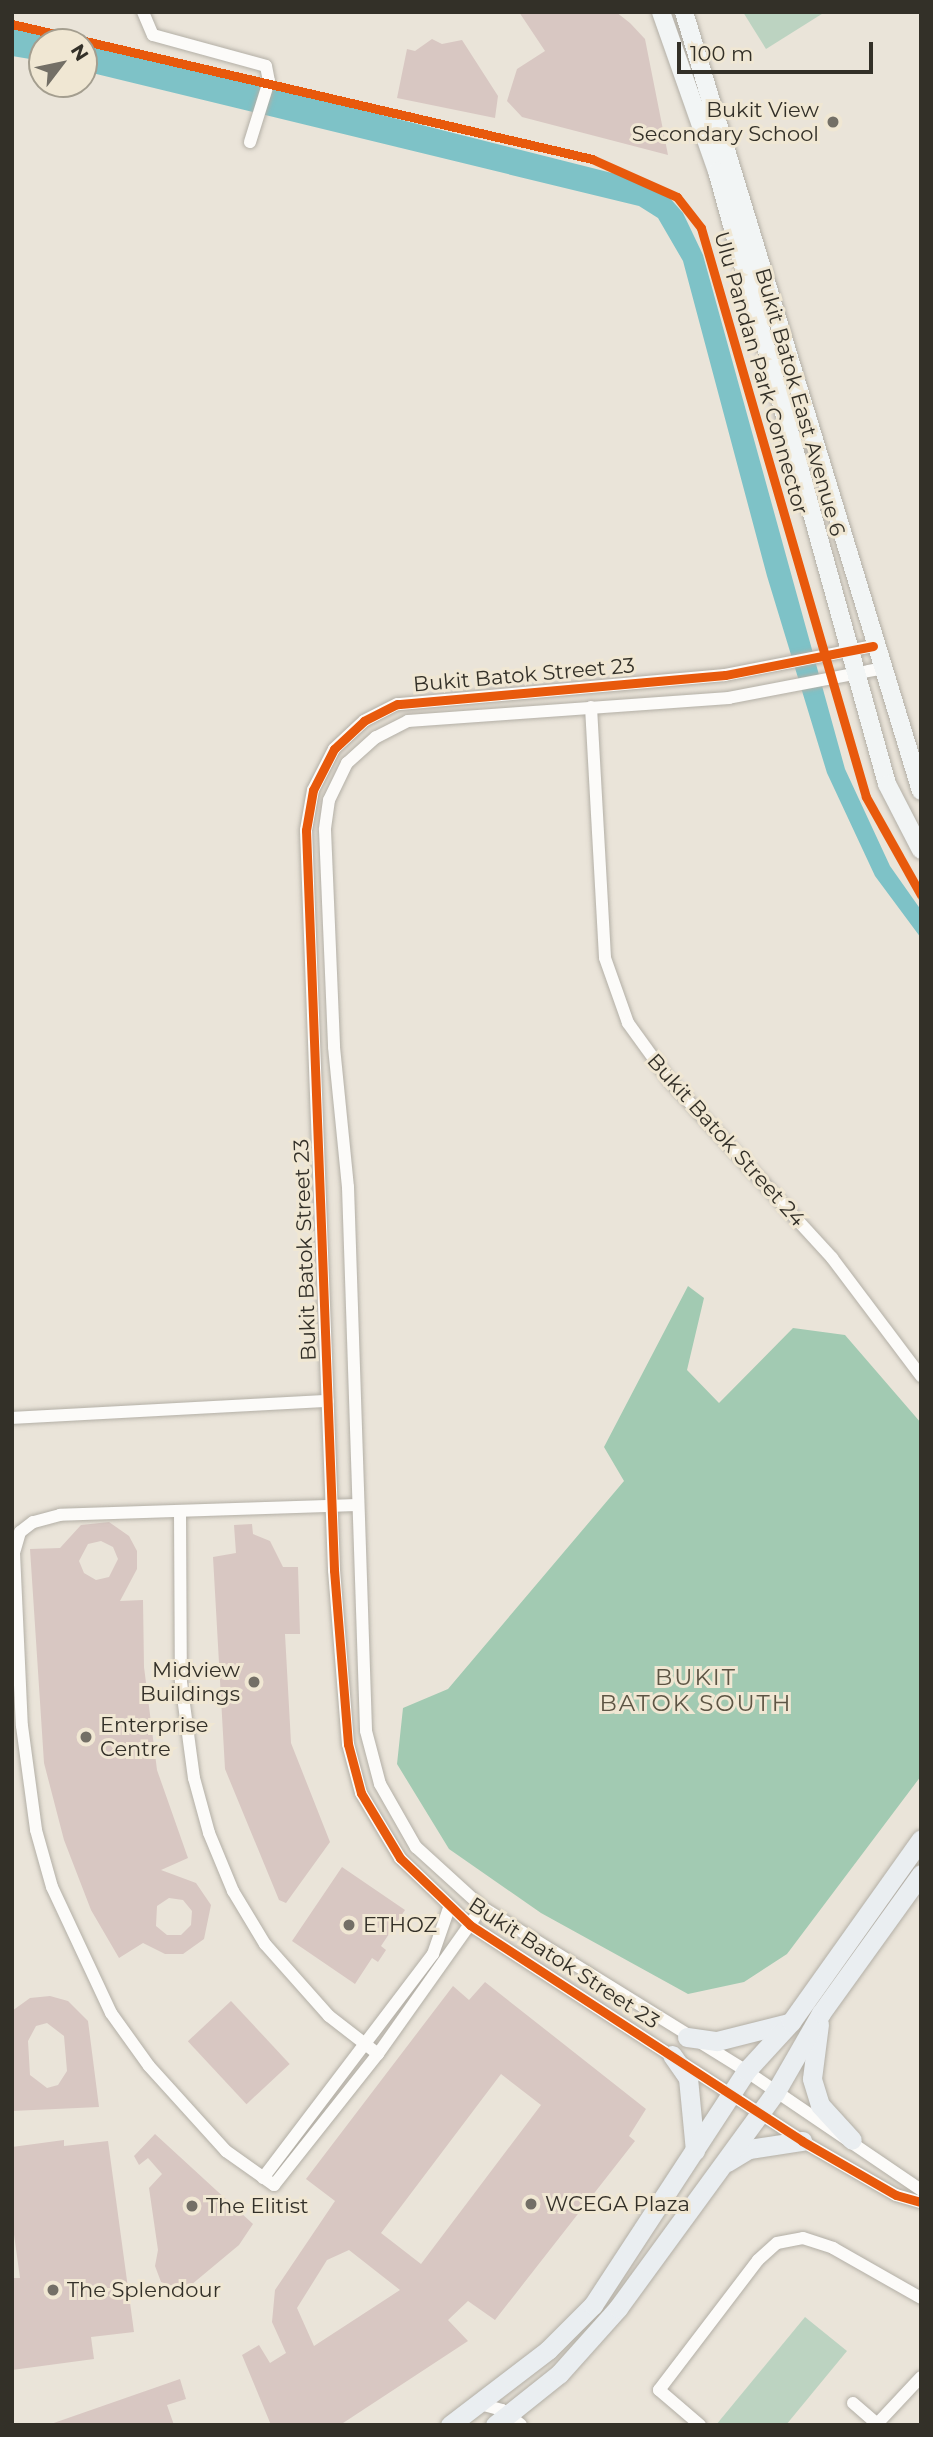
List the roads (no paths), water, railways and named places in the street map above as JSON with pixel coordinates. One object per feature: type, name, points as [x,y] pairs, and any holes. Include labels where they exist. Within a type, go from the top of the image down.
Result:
[{"type":"main road","name":"Bukit Batok East Avenue 6","points":[[661,12],[717,171],[854,675],[887,784],[921,850]]},
{"type":"main road","name":"Bukit Batok East Avenue 6","points":[[684,12],[879,669],[921,791]]},
{"type":"main road","points":[[450,2425],[480,2404],[583,2317],[695,2152],[731,2092],[790,2022],[921,1839]]},
{"type":"main road","points":[[508,2421],[559,2374],[603,2326],[717,2168],[775,2093],[821,2012],[921,1874]]},
{"type":"main road","points":[[821,2012],[811,2075],[820,2105],[852,2140]]},
{"type":"main road","points":[[687,2037],[717,2041],[790,2022]]},
{"type":"main road","points":[[672,2055],[691,2089],[695,2152]]},
{"type":"main road","points":[[717,2168],[749,2149],[802,2141]]},
{"type":"street","points":[[143,12],[153,35],[264,64],[268,85],[250,142]]},
{"type":"street","name":"Bukit Batok Street 23","points":[[873,646],[788,665],[590,688],[407,702],[358,725],[324,765],[313,790],[306,830],[331,1505],[348,1744],[356,1776],[380,1831],[449,1908],[470,1925],[731,2092],[802,2141],[896,2194],[921,2202]]},
{"type":"street","name":"Bukit Batok Street 23","points":[[879,669],[794,688],[400,724],[356,752],[329,800],[326,844],[348,1187],[357,1505],[372,1759],[388,1801],[416,1847],[482,1907],[687,2037],[746,2071],[775,2093],[852,2140],[921,2190]]},
{"type":"street","name":"Bukit Batok Street 24","points":[[591,707],[605,958],[628,1023],[670,1081],[832,1258],[921,1376]]},
{"type":"street","points":[[12,1418],[328,1401]]},
{"type":"street","points":[[357,1505],[51,1517],[33,1522],[18,1536],[15,1579],[27,1779],[52,1887],[111,2013],[188,2112],[226,2151],[274,2185],[284,2176],[378,2054],[482,1907]]},
{"type":"street","points":[[180,1511],[181,1682],[204,1820],[233,1891],[265,1944],[295,1982],[378,2054]]},
{"type":"street","points":[[263,2178],[367,2045],[433,1954],[449,1908]]},
{"type":"street","points":[[700,2425],[659,2390],[758,2260],[777,2243],[803,2238],[827,2245],[921,2298]]},
{"type":"street","points":[[853,2403],[878,2424],[921,2377]]},
{"type":"street","points":[[480,2404],[508,2421]]},
{"type":"water","points":[[12,26],[28,29],[28,59],[12,56]]},
{"type":"water","points":[[98,44],[616,174],[669,197],[683,213],[703,255],[845,769],[890,866],[921,910],[921,938],[875,876],[827,773],[767,576],[683,261],[658,218],[639,206],[98,74]]},
{"type":"place","name":"Bukit View Secondary School","points":[[833,122]]},
{"type":"place","name":"Midview Buildings","points":[[254,1682]]},
{"type":"place","name":"Enterprise Centre","points":[[86,1737]]},
{"type":"place","name":"ETHOZ","points":[[349,1925]]},
{"type":"place","name":"WCEGA Plaza","points":[[531,2204]]},
{"type":"place","name":"The Elitist","points":[[192,2206]]},
{"type":"place","name":"The Splendour","points":[[53,2290]]},
{"type":"district","name":"BUKIT BATOK SOUTH","points":[[696,1690]]}]
